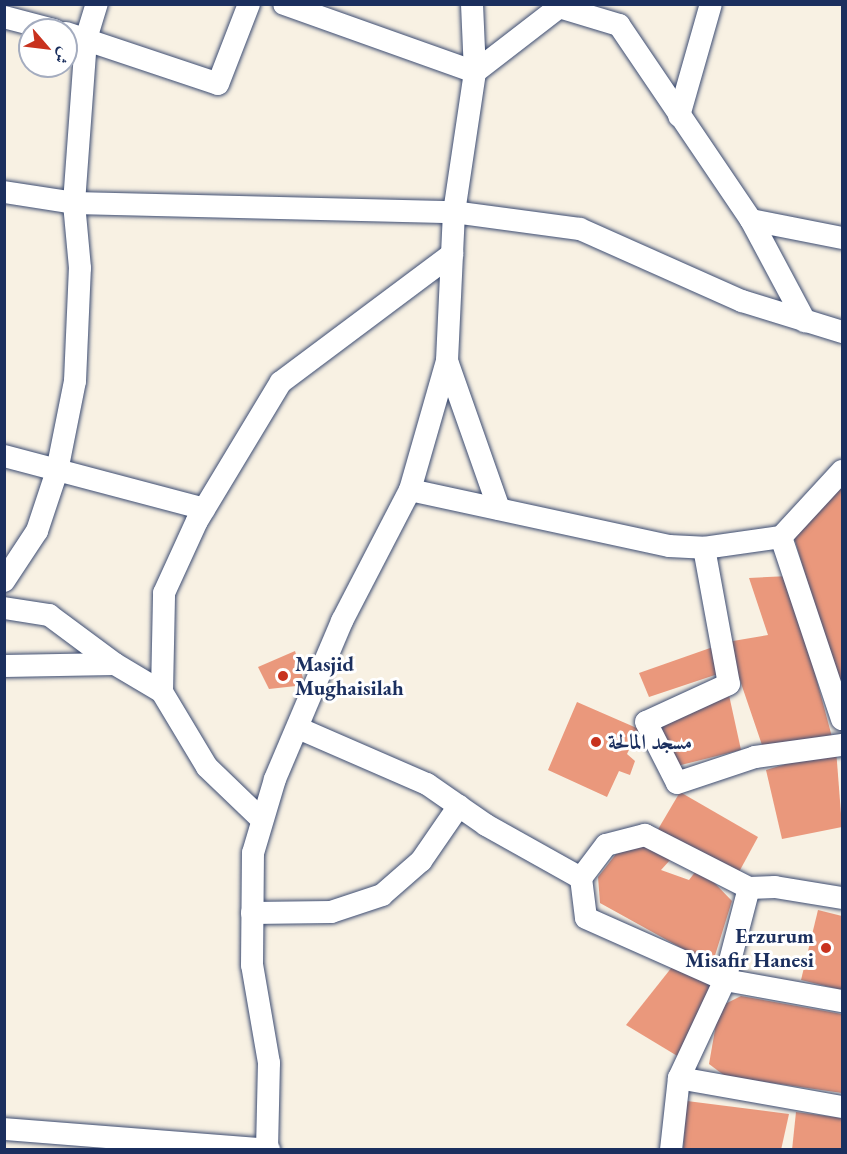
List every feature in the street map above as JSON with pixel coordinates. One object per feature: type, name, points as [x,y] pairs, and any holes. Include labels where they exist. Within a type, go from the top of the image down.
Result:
[{"type":"street","points":[[78,33],[97,4]]},
{"type":"street","points":[[78,37],[218,84],[249,4]]},
{"type":"street","points":[[284,4],[475,72]]},
{"type":"street","points":[[4,1129],[268,1149],[269,1063],[252,965],[253,854],[275,779],[342,621],[410,490],[447,361],[454,212],[475,72],[472,4]]},
{"type":"street","points":[[679,116],[711,4]]},
{"type":"street","points":[[475,72],[559,6],[619,26],[751,220],[805,321]]},
{"type":"street","points":[[4,581],[37,531],[57,471],[75,381],[80,268],[74,203],[75,78]]},
{"type":"street","points":[[4,192],[74,203],[454,212],[580,229],[742,302],[843,332]]},
{"type":"street","points":[[751,220],[843,238]]},
{"type":"street","points":[[162,692],[164,593],[204,509],[280,382],[452,254]]},
{"type":"street","points":[[447,361],[499,509]]},
{"type":"street","points":[[4,456],[204,509]]},
{"type":"street","points":[[410,490],[669,546],[704,548],[781,537],[843,471]]},
{"type":"street","points":[[781,537],[843,719]]},
{"type":"street","points":[[704,548],[729,684],[646,722],[677,783],[755,757],[843,745]]},
{"type":"street","points":[[4,608],[49,615],[115,664],[162,692],[207,768],[262,820]]},
{"type":"street","points":[[4,666],[115,664]]},
{"type":"street","points":[[297,728],[376,759],[427,784],[459,806],[581,878]]},
{"type":"street","points":[[252,913],[331,912],[382,895],[421,861],[459,806]]},
{"type":"street","points":[[843,898],[775,887],[749,888],[645,835],[606,845],[581,878],[586,918],[725,980],[843,1001]]},
{"type":"street","points":[[671,1149],[679,1078],[725,980],[749,888]]},
{"type":"street","points":[[679,1078],[843,1107]]},
{"type":"building","points":[[842,481],[842,698],[793,534]]},
{"type":"building","points":[[789,576],[832,737],[762,745],[727,642],[768,635],[749,578]]},
{"type":"building","points":[[713,647],[718,674],[649,697],[639,673]]},
{"type":"building","name":"Masjid Mughaisilah","points":[[295,651],[305,685],[269,689],[258,667]]},
{"type":"building","points":[[729,695],[741,750],[677,766],[659,723]]},
{"type":"building","name":"مسجد المالحة","points":[[577,702],[639,729],[627,754],[635,761],[630,775],[619,771],[607,797],[548,770]]},
{"type":"building","points":[[836,749],[842,827],[782,839],[766,770]]},
{"type":"building","points":[[680,792],[758,837],[739,872],[657,831]]},
{"type":"building","points":[[648,842],[671,859],[661,870],[689,880],[699,867],[732,901],[712,965],[600,903],[598,877],[616,854]]},
{"type":"building","name":"Erzurum Misafir Hanesi","points":[[818,910],[842,916],[842,990],[801,980]]},
{"type":"building","points":[[676,962],[711,984],[684,1060],[626,1025]]},
{"type":"building","points":[[741,996],[842,1014],[842,1093],[725,1076],[709,1064],[719,1007]]},
{"type":"building","points":[[687,1101],[789,1114],[781,1150],[683,1150]]},
{"type":"building","points":[[796,1112],[842,1118],[842,1150],[792,1150]]},
{"type":"place","name":"Masjid Mughaisilah","points":[[283,676]]},
{"type":"place","name":"مسجد المالحة","points":[[596,742]]},
{"type":"place","name":"Erzurum Misafir Hanesi","points":[[826,948]]}]
